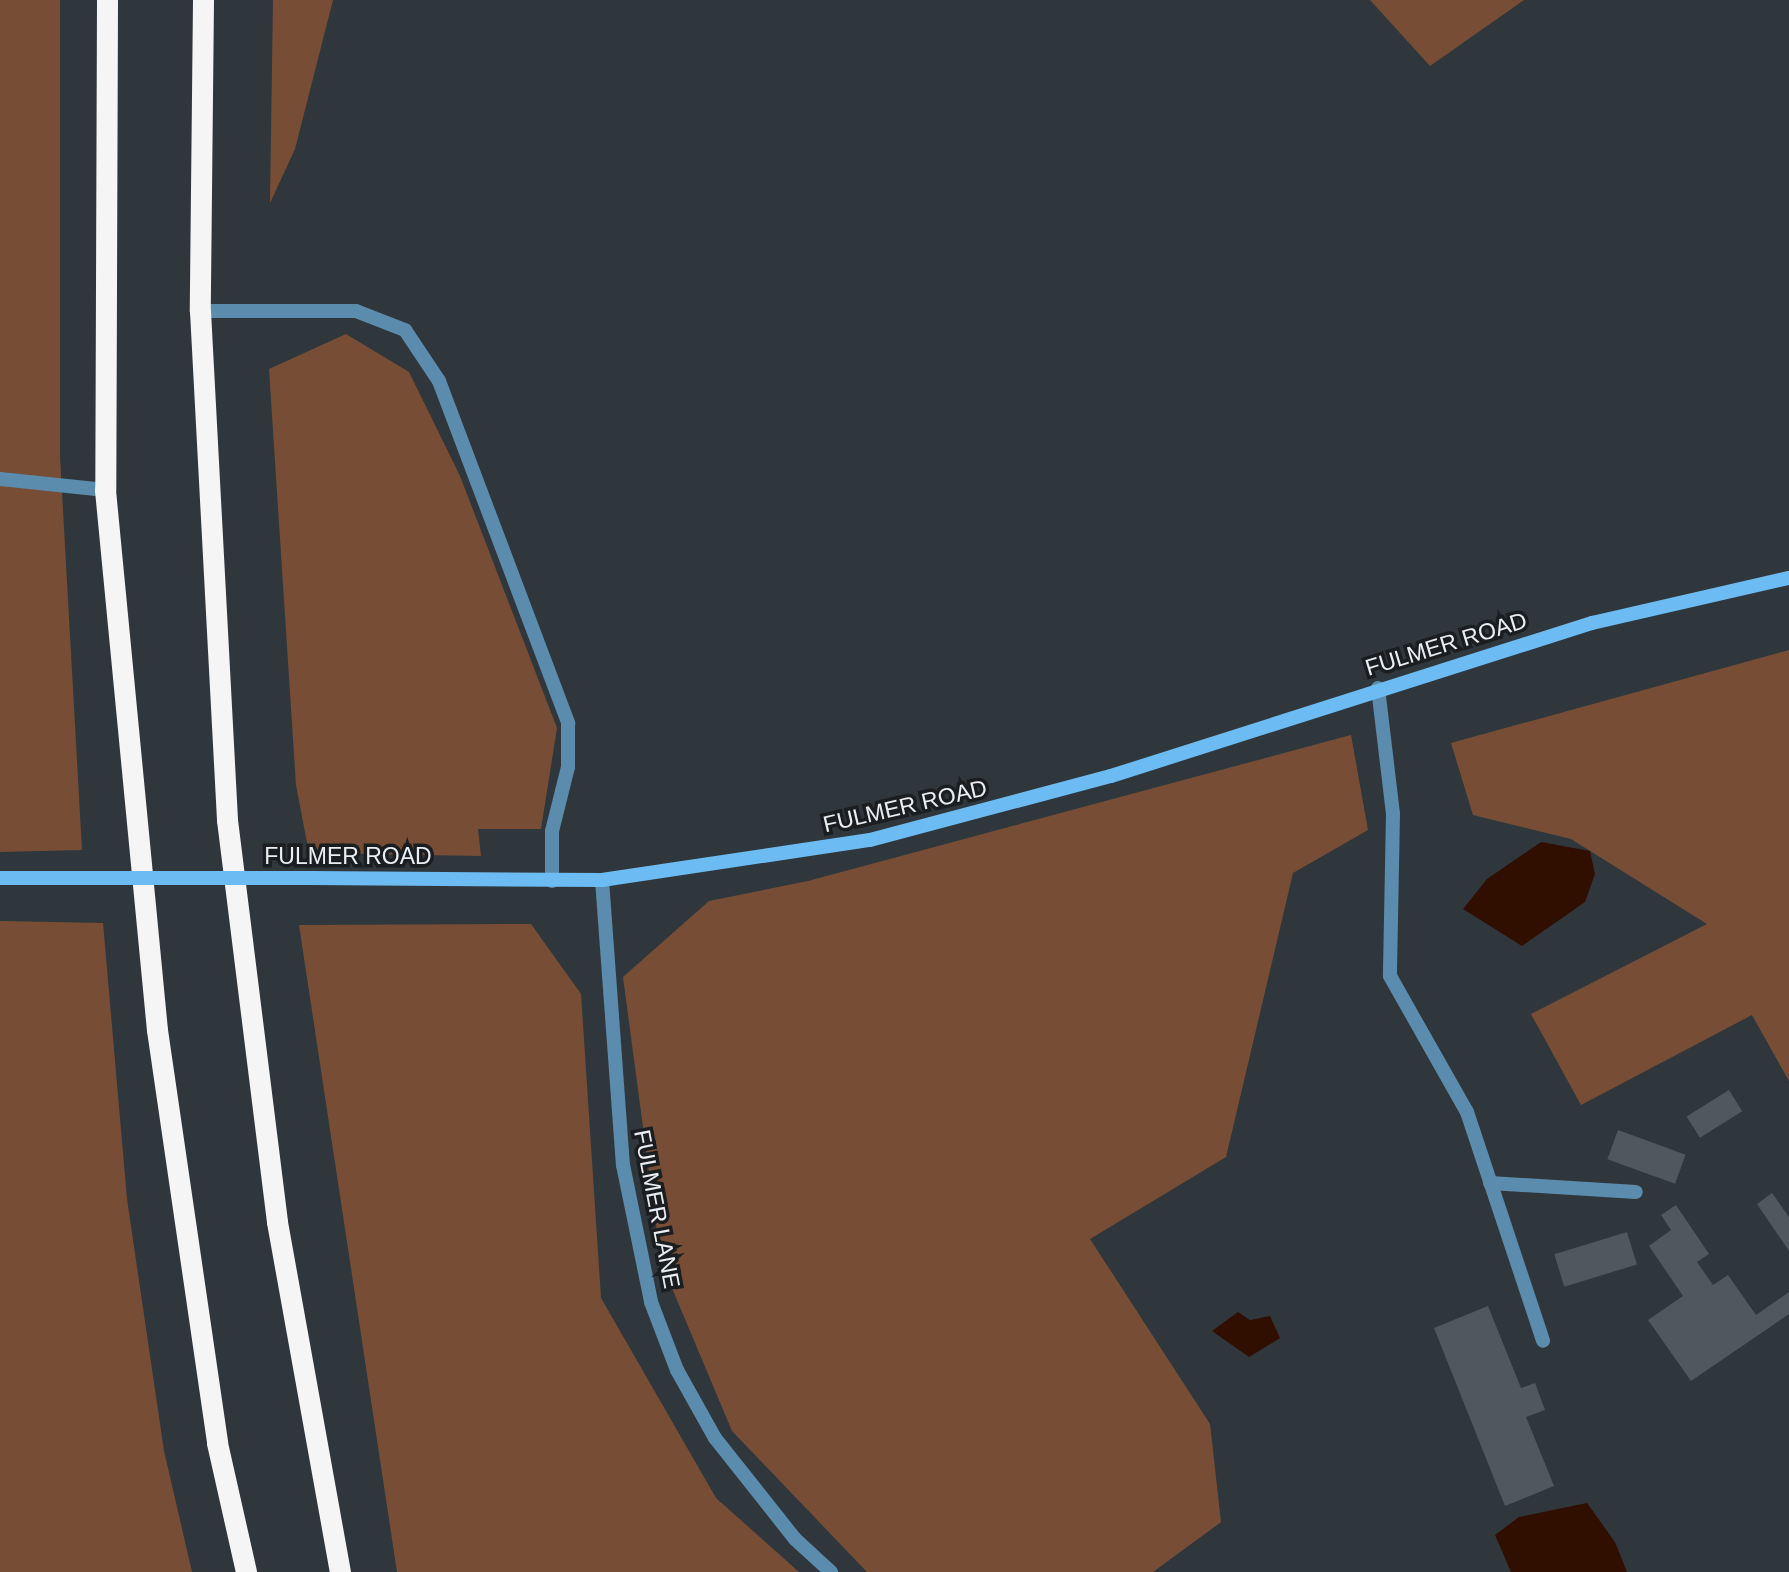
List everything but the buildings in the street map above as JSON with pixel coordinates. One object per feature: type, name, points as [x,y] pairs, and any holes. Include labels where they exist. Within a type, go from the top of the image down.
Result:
[{"type":"highway","points":[[107,0],[106,490],[157,1030],[217,1444],[246,1572]]},
{"type":"highway","points":[[203,0],[200,311],[227,820],[277,1222],[340,1572]]},
{"type":"street","points":[[200,311],[356,311],[405,330],[439,381],[568,723],[568,767],[552,831],[552,881]]},
{"type":"street","points":[[0,479],[106,490]]},
{"type":"street","name":"FULMER ROAD","points":[[0,878],[602,880],[788,855],[947,824],[1592,623],[1789,578]]},
{"type":"street","points":[[1378,688],[1393,814],[1390,976],[1467,1112],[1543,1341]]},
{"type":"street","name":"FULMER LANE","points":[[602,880],[617,1112],[651,1302],[677,1370],[715,1438],[795,1539],[831,1572]]},
{"type":"street","points":[[1490,1183],[1636,1192]]},
{"type":"shaded area","points":[[0,0],[60,0],[60,457],[82,850],[0,852]]},
{"type":"shaded area","points":[[273,0],[333,0],[295,149],[270,203]]},
{"type":"shaded area","points":[[1370,0],[1524,0],[1430,66]]},
{"type":"shaded area","points":[[346,334],[409,372],[460,476],[557,728],[541,829],[478,829],[481,856],[309,853],[296,785],[269,369]]},
{"type":"shaded area","points":[[1789,650],[1789,1081],[1752,1015],[1581,1105],[1531,1014],[1707,924],[1571,839],[1473,815],[1451,743]]},
{"type":"shaded area","points":[[1351,735],[1368,830],[1293,873],[1226,1157],[1090,1239],[1210,1424],[1221,1522],[1153,1572],[867,1572],[732,1431],[661,1262],[623,977],[709,901],[808,881]]},
{"type":"shaded area","points":[[1541,842],[1590,851],[1595,874],[1585,902],[1522,946],[1463,909],[1487,879]]},
{"type":"shaded area","points":[[0,921],[103,923],[127,1199],[164,1451],[192,1572],[0,1572]]},
{"type":"shaded area","points":[[531,924],[581,994],[601,1298],[716,1498],[799,1572],[397,1572],[299,925]]},
{"type":"shaded area","points":[[1238,1312],[1250,1320],[1270,1316],[1280,1338],[1249,1357],[1212,1331]]},
{"type":"shaded area","points":[[1587,1503],[1615,1542],[1627,1572],[1511,1572],[1495,1535],[1519,1517]]}]
